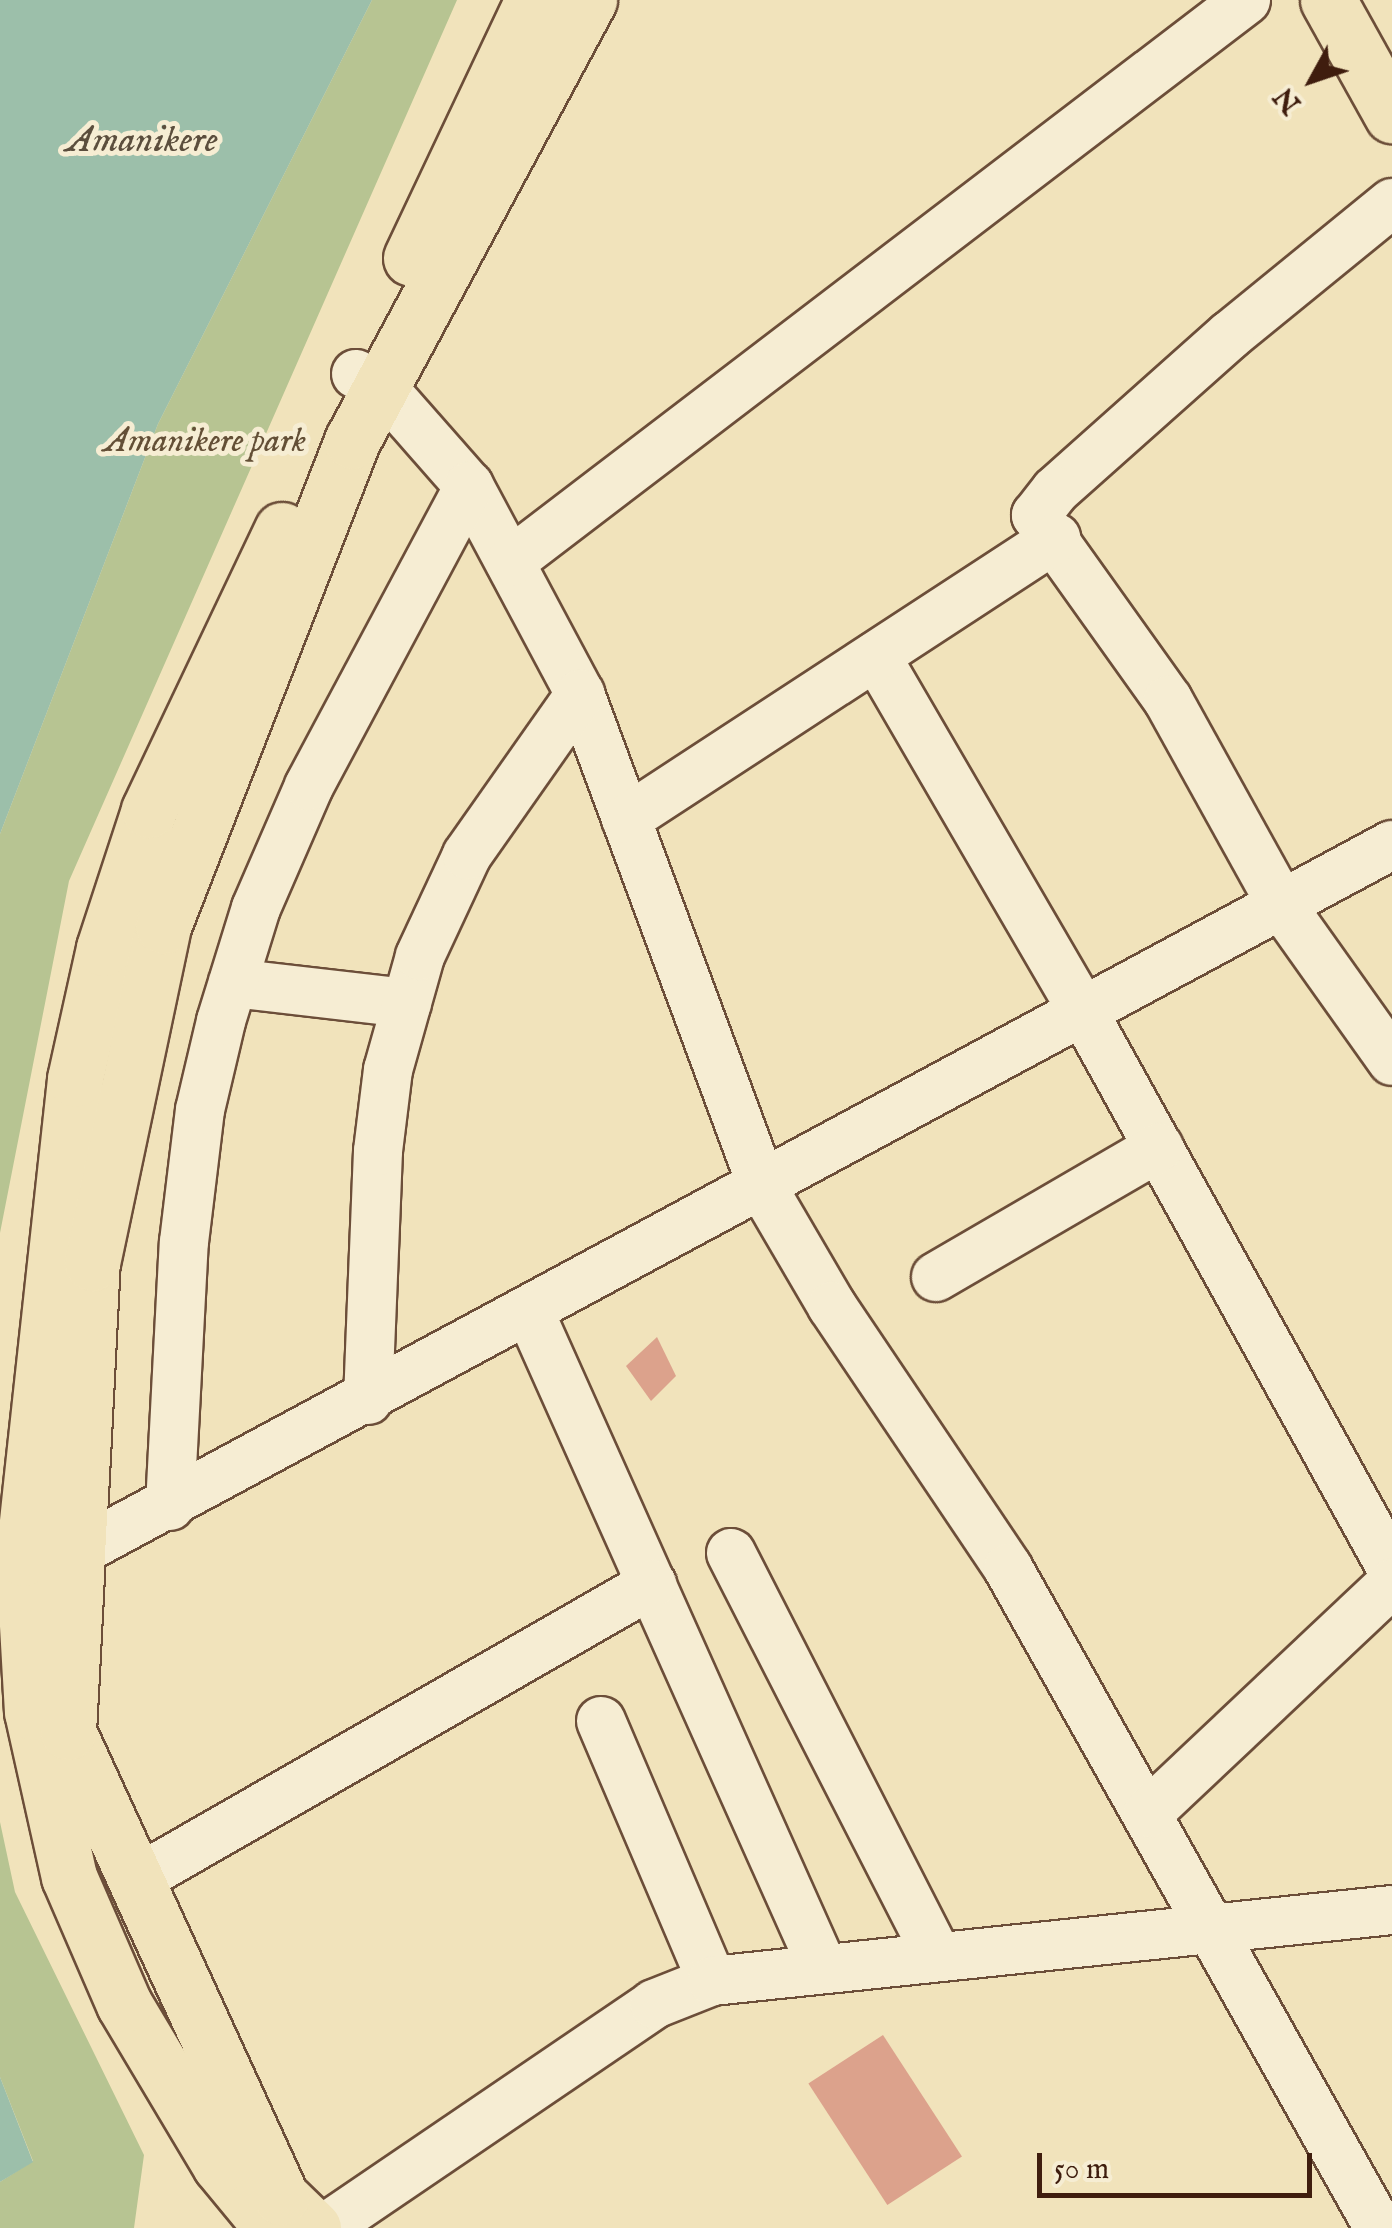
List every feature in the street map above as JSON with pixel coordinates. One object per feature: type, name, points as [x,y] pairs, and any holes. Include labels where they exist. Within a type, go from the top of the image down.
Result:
[{"type":"main road","points":[[313,2228],[281,2197],[68,1732],[92,1263],[162,926],[352,441],[369,380],[532,0]]},
{"type":"main road","points":[[272,2228],[220,2165],[124,2004],[69,1877],[32,1712],[24,1578],[75,1078],[104,948],[149,810],[369,380],[588,0]]},
{"type":"main road","points":[[1328,0],[1392,115]]},
{"type":"street","points":[[510,562],[1246,0]]},
{"type":"street","points":[[1392,204],[1055,491],[1036,515],[1168,700],[1282,906],[1392,1061]]},
{"type":"street","points":[[369,380],[469,486],[580,694],[764,1188],[832,1306],[1008,1568],[1214,1925],[1379,2228]]},
{"type":"street","points":[[170,1506],[184,1242],[197,1129],[232,982],[256,908],[309,786],[469,486]]},
{"type":"street","points":[[626,819],[1056,538]]},
{"type":"street","points":[[876,656],[1085,1015],[1392,1569]]},
{"type":"street","points":[[368,1400],[378,1151],[388,1070],[420,956],[467,854],[580,694]]},
{"type":"street","points":[[24,1578],[170,1506],[764,1188],[1392,845]]},
{"type":"street","points":[[232,982],[407,1003]]},
{"type":"street","points":[[936,1277],[1159,1148]]},
{"type":"street","points":[[530,1313],[822,1966]]},
{"type":"street","points":[[732,1552],[936,1954]]},
{"type":"street","points":[[136,1880],[652,1584]]},
{"type":"street","points":[[1148,1813],[1392,1584]]},
{"type":"street","points":[[602,1721],[712,1981]]},
{"type":"street","points":[[325,2228],[654,2004],[712,1981],[936,1954],[1392,1910]]},
{"type":"green space","name":"Amanikere park","points":[[372,0],[457,0],[69,881],[0,1233],[0,834],[158,424]]},
{"type":"green space","points":[[0,1822],[15,1892],[144,2155],[134,2228],[0,2228],[0,2182],[33,2161],[0,2077]]},
{"type":"water","name":"Amanikere","points":[[0,0],[372,0],[158,424],[0,834]]},
{"type":"water","points":[[0,2077],[33,2162],[0,2182]]},
{"type":"building","points":[[657,1337],[676,1376],[651,1401],[626,1366]]},
{"type":"building","points":[[883,2035],[962,2157],[887,2205],[808,2083]]}]
